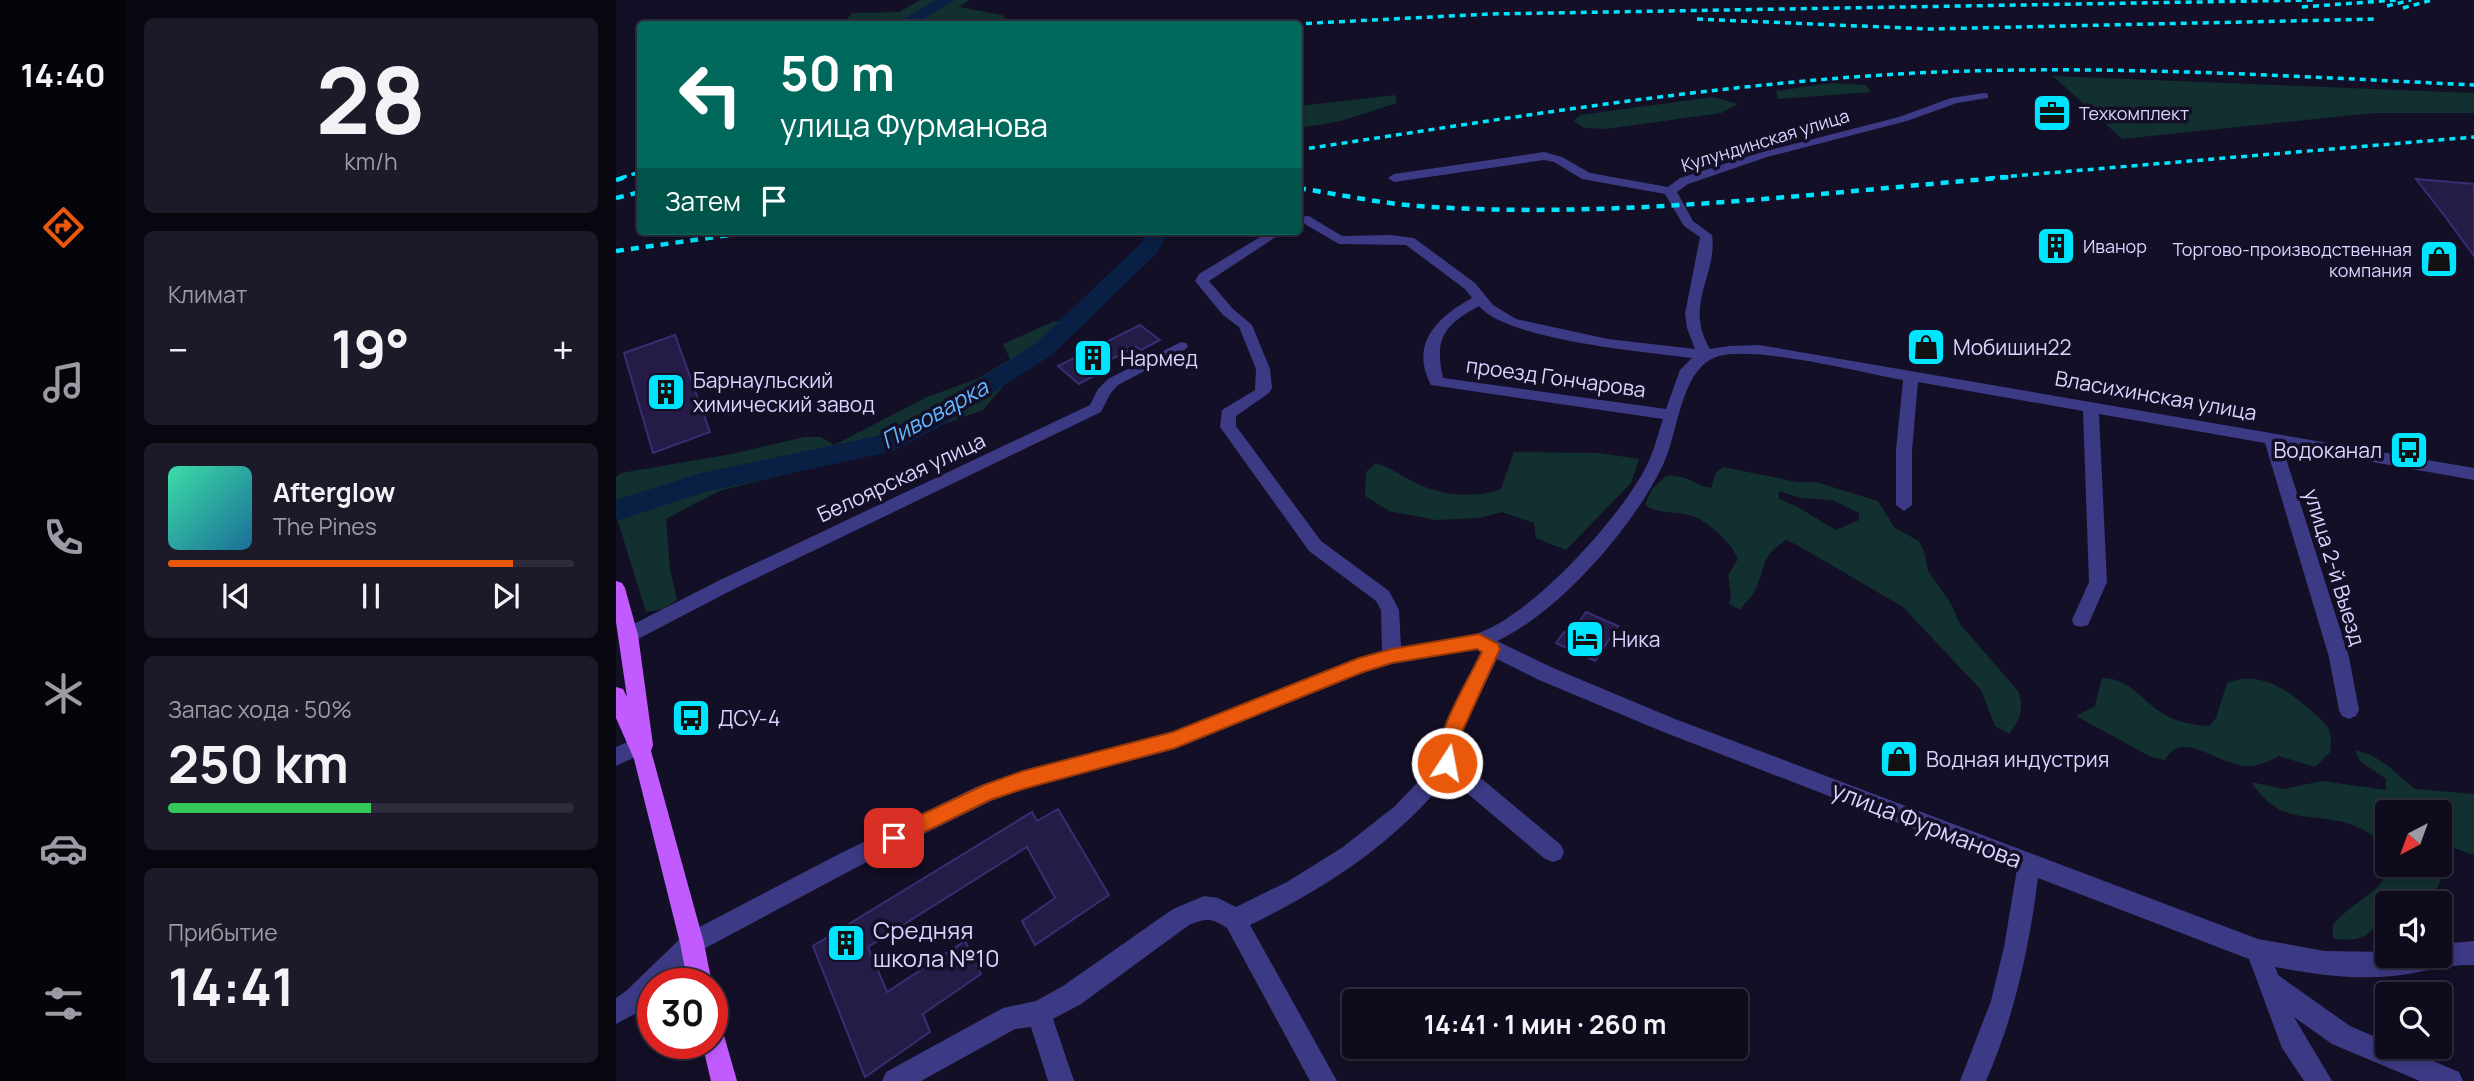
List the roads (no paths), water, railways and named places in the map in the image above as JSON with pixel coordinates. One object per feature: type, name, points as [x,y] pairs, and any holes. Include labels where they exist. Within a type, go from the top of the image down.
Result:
[{"type":"main road","points":[[616,589],[629,635],[641,753]]},
{"type":"main road","points":[[616,695],[641,753],[697,968]]},
{"type":"main road","points":[[718,1059],[724,1081]]},
{"type":"street","name":"Кулундинская улица","points":[[1394,178],[1544,156],[1558,159],[1586,176],[1670,191],[1684,181],[1763,155],[1903,119],[1955,100],[1984,96]]},
{"type":"street","points":[[616,1012],[635,1000],[692,943],[849,860],[984,794],[1023,780],[1175,740],[1359,666],[1392,656],[1485,645],[1537,607],[1615,528],[1646,485],[1656,464],[1687,370],[1706,355],[1695,341],[1691,320],[1707,243],[1706,235],[1688,223],[1670,191]]},
{"type":"street","name":"Власихинская улица","points":[[1302,220],[1339,240],[1409,241],[1470,286],[1488,308],[1511,322],[1559,334],[1706,355],[1724,350],[1759,351],[2474,474]]},
{"type":"street","points":[[1272,235],[1204,277],[1202,281],[1228,312],[1245,325],[1263,369],[1264,388],[1261,393],[1228,414],[1228,427],[1315,546],[1383,596],[1390,610],[1392,656]]},
{"type":"street","name":"проезд Гончарова","points":[[1480,299],[1450,316],[1437,328],[1429,358],[1436,382],[1670,415]]},
{"type":"street","name":"Белоярская улица","points":[[629,635],[726,584],[1096,408],[1102,392],[1113,382],[1181,346]]},
{"type":"street","points":[[1904,505],[1904,450],[1911,377]]},
{"type":"street","points":[[2081,620],[2098,582],[2091,407]]},
{"type":"street","name":"улица 2-й Выезд","points":[[2271,438],[2339,657],[2349,710]]},
{"type":"street","points":[[1235,920],[1278,901],[1355,853],[1422,796],[1447,763],[1450,736],[1485,645]]},
{"type":"street","name":"улица Фурманова","points":[[1485,645],[1668,725],[2258,951],[2319,964],[2351,966],[2393,964],[2474,953]]},
{"type":"street","points":[[616,757],[641,753]]},
{"type":"street","points":[[1447,763],[1553,852]]},
{"type":"street","points":[[1973,1081],[1993,1040],[2009,989],[2029,862]]},
{"type":"street","points":[[895,1081],[1012,1017],[1039,1013],[1072,995],[1181,917],[1204,907],[1219,909],[1235,920],[1324,1081]]},
{"type":"street","points":[[2258,951],[2291,1039],[2319,1081]]},
{"type":"street","points":[[2268,983],[2341,1035],[2450,1081]]},
{"type":"street","points":[[1039,1013],[1061,1081]]},
{"type":"waterway","name":"Пивоварка","points":[[909,21],[947,0]]},
{"type":"waterway","name":"Пивоварка","points":[[616,511],[701,483],[884,444],[928,422],[1043,350],[1148,249],[1157,235]]},
{"type":"railway","points":[[1302,24],[1490,14],[2314,0]]},
{"type":"railway","points":[[2302,7],[2396,0]]},
{"type":"railway","points":[[2387,6],[2411,0]]},
{"type":"railway","points":[[2403,8],[2432,0]]},
{"type":"railway","points":[[1697,19],[1929,29],[2376,19]]},
{"type":"railway","points":[[1302,149],[1684,94],[1916,73],[2125,70],[2474,85]]},
{"type":"railway","points":[[1989,178],[2474,137]]},
{"type":"railway","points":[[621,178],[637,173]]},
{"type":"railway","points":[[616,180],[626,177]]},
{"type":"railway","points":[[1302,189],[1418,206],[1566,210],[1714,203],[2010,177]]},
{"type":"railway","points":[[616,198],[637,193]]},
{"type":"railway","points":[[616,251],[730,235]]},
{"type":"place","name":"Техкомплект","points":[[2052,113]]},
{"type":"place","name":"Иванор","points":[[2056,246]]},
{"type":"place","name":"Торгово-производственная компания","points":[[2439,259]]},
{"type":"place","name":"Мобишин22","points":[[1926,347]]},
{"type":"place","name":"Нармед","points":[[1093,358]]},
{"type":"place","name":"Барнаульский химический завод","points":[[666,392]]},
{"type":"place","name":"Водоканал","points":[[2409,450]]},
{"type":"place","name":"Ника","points":[[1585,639]]},
{"type":"place","name":"ДСУ-4","points":[[691,718]]},
{"type":"place","name":"Водная индустрия","points":[[1899,759]]},
{"type":"place","name":"Средняя школа №10","points":[[846,943]]}]
